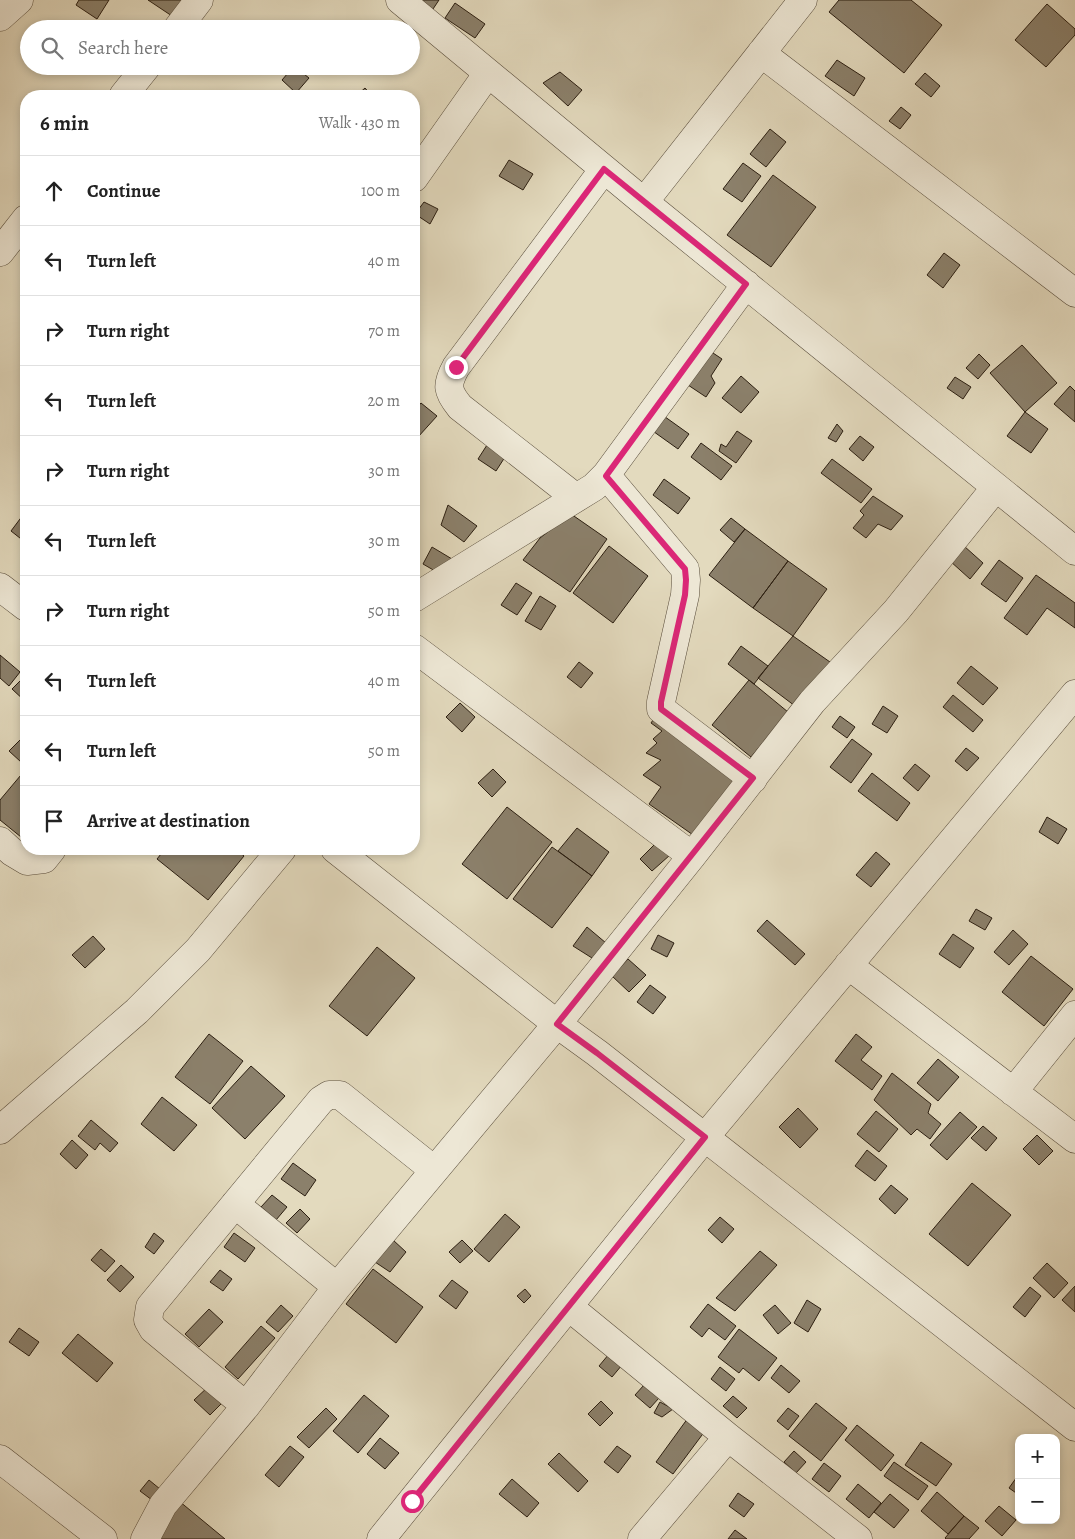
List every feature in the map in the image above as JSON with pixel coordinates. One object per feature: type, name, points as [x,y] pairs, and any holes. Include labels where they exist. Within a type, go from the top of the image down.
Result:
[{"type":"street","points":[[0,17],[19,0]]},
{"type":"street","points":[[184,20],[199,0]]},
{"type":"street","points":[[400,0],[644,202],[1075,551]]},
{"type":"street","points":[[644,202],[803,0]]},
{"type":"street","points":[[762,53],[1075,293]]},
{"type":"street","points":[[420,169],[488,73]]},
{"type":"street","points":[[128,90],[140,75]]},
{"type":"street","points":[[576,497],[460,407],[450,395],[448,380],[604,169]]},
{"type":"street","points":[[0,252],[20,227]]},
{"type":"street","points":[[420,594],[594,487],[606,476],[746,284]]},
{"type":"street","points":[[606,476],[685,569],[685,595],[661,709],[753,778]]},
{"type":"street","points":[[145,1539],[163,1505],[246,1406],[337,1287],[557,1024],[692,856],[812,702],[896,611],[996,487]]},
{"type":"street","points":[[0,587],[20,602]]},
{"type":"street","points":[[420,652],[692,856]]},
{"type":"street","points":[[382,1539],[705,1137],[1075,694]]},
{"type":"street","points":[[0,841],[12,852],[27,861],[44,859],[47,855]]},
{"type":"street","points":[[0,1130],[137,1010],[191,957],[277,855]]},
{"type":"street","points":[[343,855],[1075,1427]]},
{"type":"street","points":[[848,965],[1075,1139]]},
{"type":"street","points":[[1014,1092],[1075,1015]]},
{"type":"street","points":[[246,1406],[153,1329],[148,1320],[150,1307],[321,1100],[329,1095],[340,1095],[434,1170]]},
{"type":"street","points":[[235,1204],[337,1287]]},
{"type":"street","points":[[569,1307],[728,1437],[840,1534]]},
{"type":"street","points":[[642,1539],[728,1437]]},
{"type":"street","points":[[0,1459],[103,1539]]},
{"type":"building","points":[[79,0],[109,0],[97,19],[76,5]]},
{"type":"building","points":[[148,0],[182,0],[172,16]]},
{"type":"building","points":[[407,0],[439,0],[429,15]]},
{"type":"building","points":[[839,0],[911,0],[942,25],[904,73],[829,12]]},
{"type":"building","points":[[455,3],[485,24],[475,38],[445,18]]},
{"type":"building","points":[[1047,4],[1075,29],[1075,35],[1046,67],[1015,40]]},
{"type":"building","points":[[837,60],[865,78],[854,96],[825,76]]},
{"type":"building","points":[[560,72],[582,90],[568,106],[543,83]]},
{"type":"building","points":[[925,73],[940,86],[931,97],[915,84]]},
{"type":"building","points":[[286,75],[305,75],[309,78],[299,90],[293,90],[282,80]]},
{"type":"building","points":[[901,107],[911,115],[900,129],[889,121]]},
{"type":"building","points":[[770,129],[786,142],[766,167],[750,154]]},
{"type":"building","points":[[509,160],[533,174],[523,190],[499,176]]},
{"type":"building","points":[[743,163],[761,176],[742,202],[723,189]]},
{"type":"building","points":[[773,175],[816,207],[771,267],[727,235]]},
{"type":"building","points":[[424,202],[438,209],[430,224],[420,217],[420,207]]},
{"type":"building","points":[[944,253],[960,265],[943,288],[927,275]]},
{"type":"building","points":[[1022,345],[1057,383],[1025,412],[990,373]]},
{"type":"building","points":[[707,349],[722,359],[711,376],[715,383],[706,397],[685,383]]},
{"type":"building","points":[[979,354],[990,365],[978,379],[966,368]]},
{"type":"building","points":[[741,376],[759,392],[741,413],[722,398]]},
{"type":"building","points":[[955,377],[971,387],[963,399],[947,388]]},
{"type":"building","points":[[1070,386],[1075,391],[1075,422],[1054,404]]},
{"type":"building","points":[[421,403],[437,416],[420,435]]},
{"type":"building","points":[[1025,412],[1048,429],[1031,453],[1007,436]]},
{"type":"building","points":[[661,414],[689,434],[678,449],[650,429]]},
{"type":"building","points":[[837,424],[843,431],[836,442],[828,438]]},
{"type":"building","points":[[737,431],[752,441],[736,463],[719,451],[721,444],[726,447]]},
{"type":"building","points":[[860,436],[874,447],[863,461],[849,449]]},
{"type":"building","points":[[701,443],[732,466],[721,480],[691,457]]},
{"type":"building","points":[[487,445],[505,457],[496,471],[478,459]]},
{"type":"building","points":[[832,459],[872,489],[861,503],[821,473]]},
{"type":"building","points":[[664,479],[690,498],[678,514],[653,495]]},
{"type":"building","points":[[873,496],[903,516],[891,530],[878,524],[866,538],[853,528],[864,515],[860,511]]},
{"type":"building","points":[[448,505],[477,526],[464,542],[441,525]]},
{"type":"building","points":[[571,514],[607,539],[570,592],[523,560],[540,538]]},
{"type":"building","points":[[731,518],[745,529],[734,542],[720,530]]},
{"type":"building","points":[[20,519],[20,538],[11,531]]},
{"type":"building","points":[[745,529],[788,561],[753,608],[709,575]]},
{"type":"building","points":[[609,546],[648,576],[613,623],[573,593]]},
{"type":"building","points":[[964,546],[983,563],[970,579],[950,561]]},
{"type":"building","points":[[432,547],[452,559],[442,575],[423,564]]},
{"type":"building","points":[[999,560],[1023,578],[1006,602],[981,584]]},
{"type":"building","points":[[788,561],[827,589],[793,636],[753,608]]},
{"type":"building","points":[[1036,575],[1075,603],[1075,628],[1047,608],[1027,635],[1004,618]]},
{"type":"building","points":[[516,583],[532,593],[517,615],[501,605]]},
{"type":"building","points":[[540,596],[556,606],[541,630],[525,621]]},
{"type":"building","points":[[793,636],[830,662],[795,706],[758,678]]},
{"type":"building","points":[[741,646],[768,666],[754,684],[728,664]]},
{"type":"building","points":[[0,655],[20,672],[9,686],[0,678]]},
{"type":"building","points":[[579,662],[593,673],[581,688],[567,677]]},
{"type":"building","points":[[971,666],[998,688],[983,705],[957,683]]},
{"type":"building","points":[[749,680],[788,712],[751,757],[712,725]]},
{"type":"building","points":[[20,681],[20,696],[12,689]]},
{"type":"building","points":[[953,695],[983,720],[973,732],[943,707]]},
{"type":"building","points":[[460,703],[475,717],[462,732],[446,717]]},
{"type":"building","points":[[883,706],[898,716],[887,733],[872,724]]},
{"type":"building","points":[[657,714],[740,773],[696,837],[649,804],[661,787],[643,775],[661,760],[646,753],[657,743],[653,739],[662,731],[651,723]]},
{"type":"building","points":[[840,716],[855,727],[847,738],[832,727]]},
{"type":"building","points":[[852,739],[872,754],[851,783],[830,767]]},
{"type":"building","points":[[20,740],[20,761],[9,751]]},
{"type":"building","points":[[966,748],[979,758],[967,771],[955,761]]},
{"type":"building","points":[[915,764],[930,776],[918,791],[903,778]]},
{"type":"building","points":[[493,769],[506,782],[492,797],[478,783]]},
{"type":"building","points":[[872,773],[910,803],[897,821],[858,791]]},
{"type":"building","points":[[20,776],[20,836],[0,820],[0,800]]},
{"type":"building","points":[[507,807],[552,842],[507,899],[462,864]]},
{"type":"building","points":[[1047,817],[1067,829],[1058,844],[1039,832]]},
{"type":"building","points":[[577,828],[609,852],[592,876],[558,851]]},
{"type":"building","points":[[659,840],[670,855],[652,871],[640,859]]},
{"type":"building","points":[[552,847],[592,876],[552,928],[513,899]]},
{"type":"building","points":[[876,852],[890,864],[871,887],[856,875]]},
{"type":"building","points":[[160,855],[244,856],[208,900],[157,859]]},
{"type":"building","points":[[976,909],[992,918],[985,930],[969,921]]},
{"type":"building","points":[[767,920],[805,954],[795,965],[757,931]]},
{"type":"building","points":[[587,927],[606,943],[592,958],[573,946]]},
{"type":"building","points":[[1013,930],[1028,944],[1009,965],[994,952]]},
{"type":"building","points":[[953,934],[974,948],[960,968],[939,954]]},
{"type":"building","points":[[658,935],[674,943],[667,957],[651,949]]},
{"type":"building","points":[[93,936],[105,949],[85,968],[72,955]]},
{"type":"building","points":[[377,947],[415,978],[367,1036],[329,1006]]},
{"type":"building","points":[[1031,956],[1073,989],[1044,1026],[1002,992]]},
{"type":"building","points":[[628,959],[646,975],[629,992],[612,976]]},
{"type":"building","points":[[650,985],[666,997],[653,1014],[637,1002]]},
{"type":"building","points":[[209,1034],[243,1061],[210,1104],[175,1077]]},
{"type":"building","points":[[856,1034],[872,1047],[861,1060],[882,1076],[872,1090],[835,1061]]},
{"type":"building","points":[[938,1059],[959,1077],[938,1101],[917,1083]]},
{"type":"building","points":[[251,1066],[285,1096],[245,1139],[212,1108]]},
{"type":"building","points":[[892,1073],[931,1104],[928,1113],[941,1124],[930,1139],[917,1129],[911,1135],[874,1100]]},
{"type":"building","points":[[162,1097],[197,1125],[174,1151],[141,1124]]},
{"type":"building","points":[[798,1108],[818,1129],[800,1148],[779,1127]]},
{"type":"building","points":[[876,1111],[898,1129],[879,1152],[857,1134]]},
{"type":"building","points":[[960,1112],[977,1127],[947,1160],[930,1145]]},
{"type":"building","points":[[91,1120],[118,1143],[110,1152],[100,1143],[95,1150],[78,1136]]},
{"type":"building","points":[[983,1126],[997,1138],[986,1151],[971,1138]]},
{"type":"building","points":[[1037,1135],[1053,1151],[1039,1165],[1023,1149]]},
{"type":"building","points":[[72,1140],[88,1155],[76,1169],[60,1154]]},
{"type":"building","points":[[867,1150],[887,1166],[875,1181],[855,1166]]},
{"type":"building","points":[[293,1163],[316,1180],[305,1196],[281,1179]]},
{"type":"building","points":[[972,1183],[1011,1215],[968,1266],[929,1234]]},
{"type":"building","points":[[891,1185],[908,1199],[895,1214],[879,1199]]},
{"type":"building","points":[[272,1195],[287,1207],[276,1220],[261,1207]]},
{"type":"building","points":[[300,1209],[310,1219],[297,1233],[286,1223]]},
{"type":"building","points":[[505,1214],[520,1227],[489,1262],[474,1249]]},
{"type":"building","points":[[720,1217],[734,1229],[722,1243],[708,1230]]},
{"type":"building","points":[[154,1233],[164,1241],[154,1254],[145,1247]]},
{"type":"building","points":[[234,1233],[255,1248],[245,1262],[224,1247]]},
{"type":"building","points":[[393,1240],[406,1252],[390,1272],[375,1262]]},
{"type":"building","points":[[462,1240],[473,1251],[460,1263],[449,1252]]},
{"type":"building","points":[[101,1249],[115,1261],[105,1272],[91,1260]]},
{"type":"building","points":[[760,1251],[777,1265],[735,1311],[716,1298]]},
{"type":"building","points":[[1047,1263],[1068,1283],[1054,1298],[1033,1278]]},
{"type":"building","points":[[121,1265],[134,1277],[120,1292],[107,1280]]},
{"type":"building","points":[[373,1269],[423,1307],[396,1343],[346,1304]]},
{"type":"building","points":[[220,1270],[232,1279],[223,1291],[210,1282]]},
{"type":"building","points":[[452,1280],[468,1292],[456,1309],[439,1296]]},
{"type":"building","points":[[1075,1286],[1075,1312],[1062,1300]]},
{"type":"building","points":[[1030,1287],[1041,1296],[1025,1317],[1013,1307]]},
{"type":"building","points":[[525,1289],[531,1296],[524,1303],[517,1296]]},
{"type":"building","points":[[807,1300],[821,1309],[808,1332],[794,1323]]},
{"type":"building","points":[[708,1304],[736,1326],[725,1340],[709,1328],[702,1337],[690,1327]]},
{"type":"building","points":[[281,1305],[293,1316],[278,1332],[266,1322]]},
{"type":"building","points":[[775,1305],[791,1323],[778,1334],[763,1315]]},
{"type":"building","points":[[209,1309],[223,1322],[199,1347],[185,1334]]},
{"type":"building","points":[[261,1326],[275,1338],[238,1379],[225,1367]]},
{"type":"building","points":[[19,1328],[39,1342],[29,1356],[9,1342]]},
{"type":"building","points":[[739,1329],[777,1358],[759,1381],[743,1368],[739,1373],[718,1357]]},
{"type":"building","points":[[78,1334],[113,1363],[97,1382],[62,1353]]},
{"type":"building","points":[[609,1354],[622,1365],[612,1377],[599,1366]]},
{"type":"building","points":[[781,1365],[800,1381],[789,1393],[771,1378]]},
{"type":"building","points":[[720,1367],[735,1379],[726,1391],[711,1379]]},
{"type":"building","points":[[644,1385],[659,1398],[650,1408],[635,1395]]},
{"type":"building","points":[[209,1386],[224,1401],[210,1415],[194,1400]]},
{"type":"building","points":[[364,1395],[389,1416],[358,1453],[333,1431]]},
{"type":"building","points":[[733,1396],[747,1408],[737,1418],[723,1406]]},
{"type":"building","points":[[601,1401],[613,1413],[600,1426],[588,1414]]},
{"type":"building","points":[[660,1402],[673,1409],[662,1417],[654,1413]]},
{"type":"building","points":[[816,1403],[847,1428],[821,1461],[789,1436]]},
{"type":"building","points":[[326,1408],[337,1419],[309,1448],[297,1437]]},
{"type":"building","points":[[788,1408],[799,1416],[788,1430],[777,1421]]},
{"type":"building","points":[[688,1418],[705,1431],[673,1474],[656,1462]]},
{"type":"building","points":[[857,1425],[894,1455],[881,1471],[845,1440]]},
{"type":"building","points":[[380,1438],[399,1453],[385,1469],[367,1454]]},
{"type":"building","points":[[921,1442],[952,1464],[936,1486],[905,1465]]},
{"type":"building","points":[[290,1446],[304,1457],[279,1487],[265,1475]]},
{"type":"building","points":[[617,1446],[631,1456],[618,1473],[604,1462]]},
{"type":"building","points":[[794,1451],[806,1462],[796,1473],[784,1462]]},
{"type":"building","points":[[559,1453],[588,1481],[578,1492],[548,1464]]},
{"type":"building","points":[[894,1462],[928,1486],[918,1500],[884,1476]]},
{"type":"building","points":[[824,1463],[841,1476],[829,1492],[812,1479]]},
{"type":"building","points":[[512,1479],[539,1503],[527,1517],[499,1494]]},
{"type":"building","points":[[149,1480],[160,1489],[152,1500],[140,1491]]},
{"type":"building","points":[[1015,1480],[1015,1492],[1009,1488]]},
{"type":"building","points":[[858,1484],[881,1503],[869,1518],[846,1499]]},
{"type":"building","points":[[937,1492],[964,1516],[948,1534],[921,1511]]},
{"type":"building","points":[[738,1493],[754,1504],[744,1517],[729,1506]]},
{"type":"building","points":[[890,1494],[909,1510],[894,1528],[874,1512]]},
{"type":"building","points":[[179,1501],[225,1539],[155,1539]]},
{"type":"building","points":[[999,1506],[1015,1519],[1002,1536],[985,1521]]},
{"type":"building","points":[[964,1516],[979,1528],[969,1539],[946,1539],[945,1538]]},
{"type":"building","points":[[735,1530],[747,1539],[728,1539]]},
{"type":"route","points":[[412,1501],[705,1137],[557,1024],[753,778],[661,709],[685,595],[685,569],[606,476],[746,284],[604,169],[456,367]]}]
